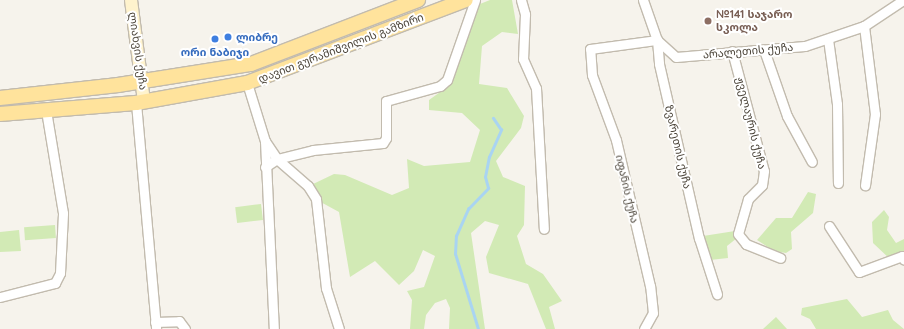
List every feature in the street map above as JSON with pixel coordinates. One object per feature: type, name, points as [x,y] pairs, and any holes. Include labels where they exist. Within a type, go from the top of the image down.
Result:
[{"type":"main road","name":"დავით გურამიშვილის გამზირი","points":[[0,98],[143,81],[251,64],[418,0]]},
{"type":"main road","name":"დავით გურამიშვილის გამზირი","points":[[0,114],[140,102],[248,83],[466,0]]},
{"type":"street","name":"ლიახვის ქუჩა","points":[[131,0],[143,81],[140,102]]},
{"type":"street","points":[[265,167],[277,159],[313,150],[383,143],[386,138],[386,101],[440,86],[447,80],[475,0]]},
{"type":"street","points":[[521,0],[525,14],[523,59],[536,88],[544,229]]},
{"type":"street","name":"ზვარეთის ქუჩა","points":[[643,0],[657,40],[658,64],[697,230],[717,294]]},
{"type":"street","name":"არალეთის ქუჩა","points":[[657,40],[676,57],[732,51],[764,50],[828,39],[864,26],[903,0]]},
{"type":"street","points":[[864,26],[875,114],[865,185]]},
{"type":"street","points":[[828,39],[837,104],[838,183]]},
{"type":"street","name":"იფანის ქუჩა","points":[[644,329],[653,313],[650,286],[616,140],[592,75],[590,49],[657,40]]},
{"type":"street","points":[[764,50],[787,116],[812,162]]},
{"type":"street","name":"ჟველაურის ქუჩა","points":[[732,51],[764,171],[762,185],[748,198],[738,234],[746,244],[780,258]]},
{"type":"street","points":[[248,83],[265,141],[265,167],[274,329]]},
{"type":"street","points":[[140,102],[156,325],[179,321],[185,329]]},
{"type":"street","points":[[0,297],[55,283],[60,273],[63,213],[46,110]]},
{"type":"street","points":[[265,141],[277,159],[308,186],[316,200],[326,288],[339,329]]},
{"type":"street","points":[[829,226],[859,272],[902,256],[904,260]]},
{"type":"green space","points":[[490,0],[512,0],[518,34],[502,32],[482,46],[479,84],[507,88],[524,116],[521,128],[496,161],[503,177],[525,186],[524,225],[517,236],[526,264],[543,274],[562,301],[549,307],[555,329],[546,329],[528,284],[489,273],[486,257],[499,225],[485,221],[471,233],[485,329],[449,329],[450,308],[446,299],[435,303],[426,315],[424,329],[410,329],[412,300],[407,291],[424,287],[435,256],[423,250],[414,271],[399,285],[375,261],[350,277],[339,212],[317,200],[311,185],[334,174],[345,175],[392,195],[409,188],[407,159],[424,166],[470,162],[480,130],[462,113],[429,110],[429,100],[450,85],[480,4]]},
{"type":"green space","points":[[808,192],[816,194],[813,213],[791,232],[792,249],[786,253],[774,251],[757,240],[776,218],[792,218]]},
{"type":"green space","points":[[261,204],[263,220],[237,223],[235,207]]},
{"type":"green space","points":[[884,210],[889,217],[887,230],[896,243],[904,239],[904,255],[890,259],[873,243],[872,222]]},
{"type":"green space","points":[[55,225],[56,238],[25,240],[24,227]]},
{"type":"green space","points":[[19,230],[21,251],[0,252],[0,232]]},
{"type":"green space","points":[[735,231],[737,238],[727,246],[728,258],[710,260],[703,236]]},
{"type":"green space","points":[[847,299],[862,317],[888,310],[893,320],[904,329],[816,329],[810,319],[801,315],[802,308]]},
{"type":"green space","points":[[776,317],[787,329],[763,329]]},
{"type":"waterway","points":[[478,329],[455,254],[456,236],[468,209],[488,188],[485,177],[489,157],[501,130],[493,118]]},
{"type":"place","name":"№141 საჯარო სკოლა","points":[[708,21]]},
{"type":"place","name":"ლიბრე","points":[[228,37]]},
{"type":"place","name":"ორი ნაბიჯი","points":[[215,39]]}]
